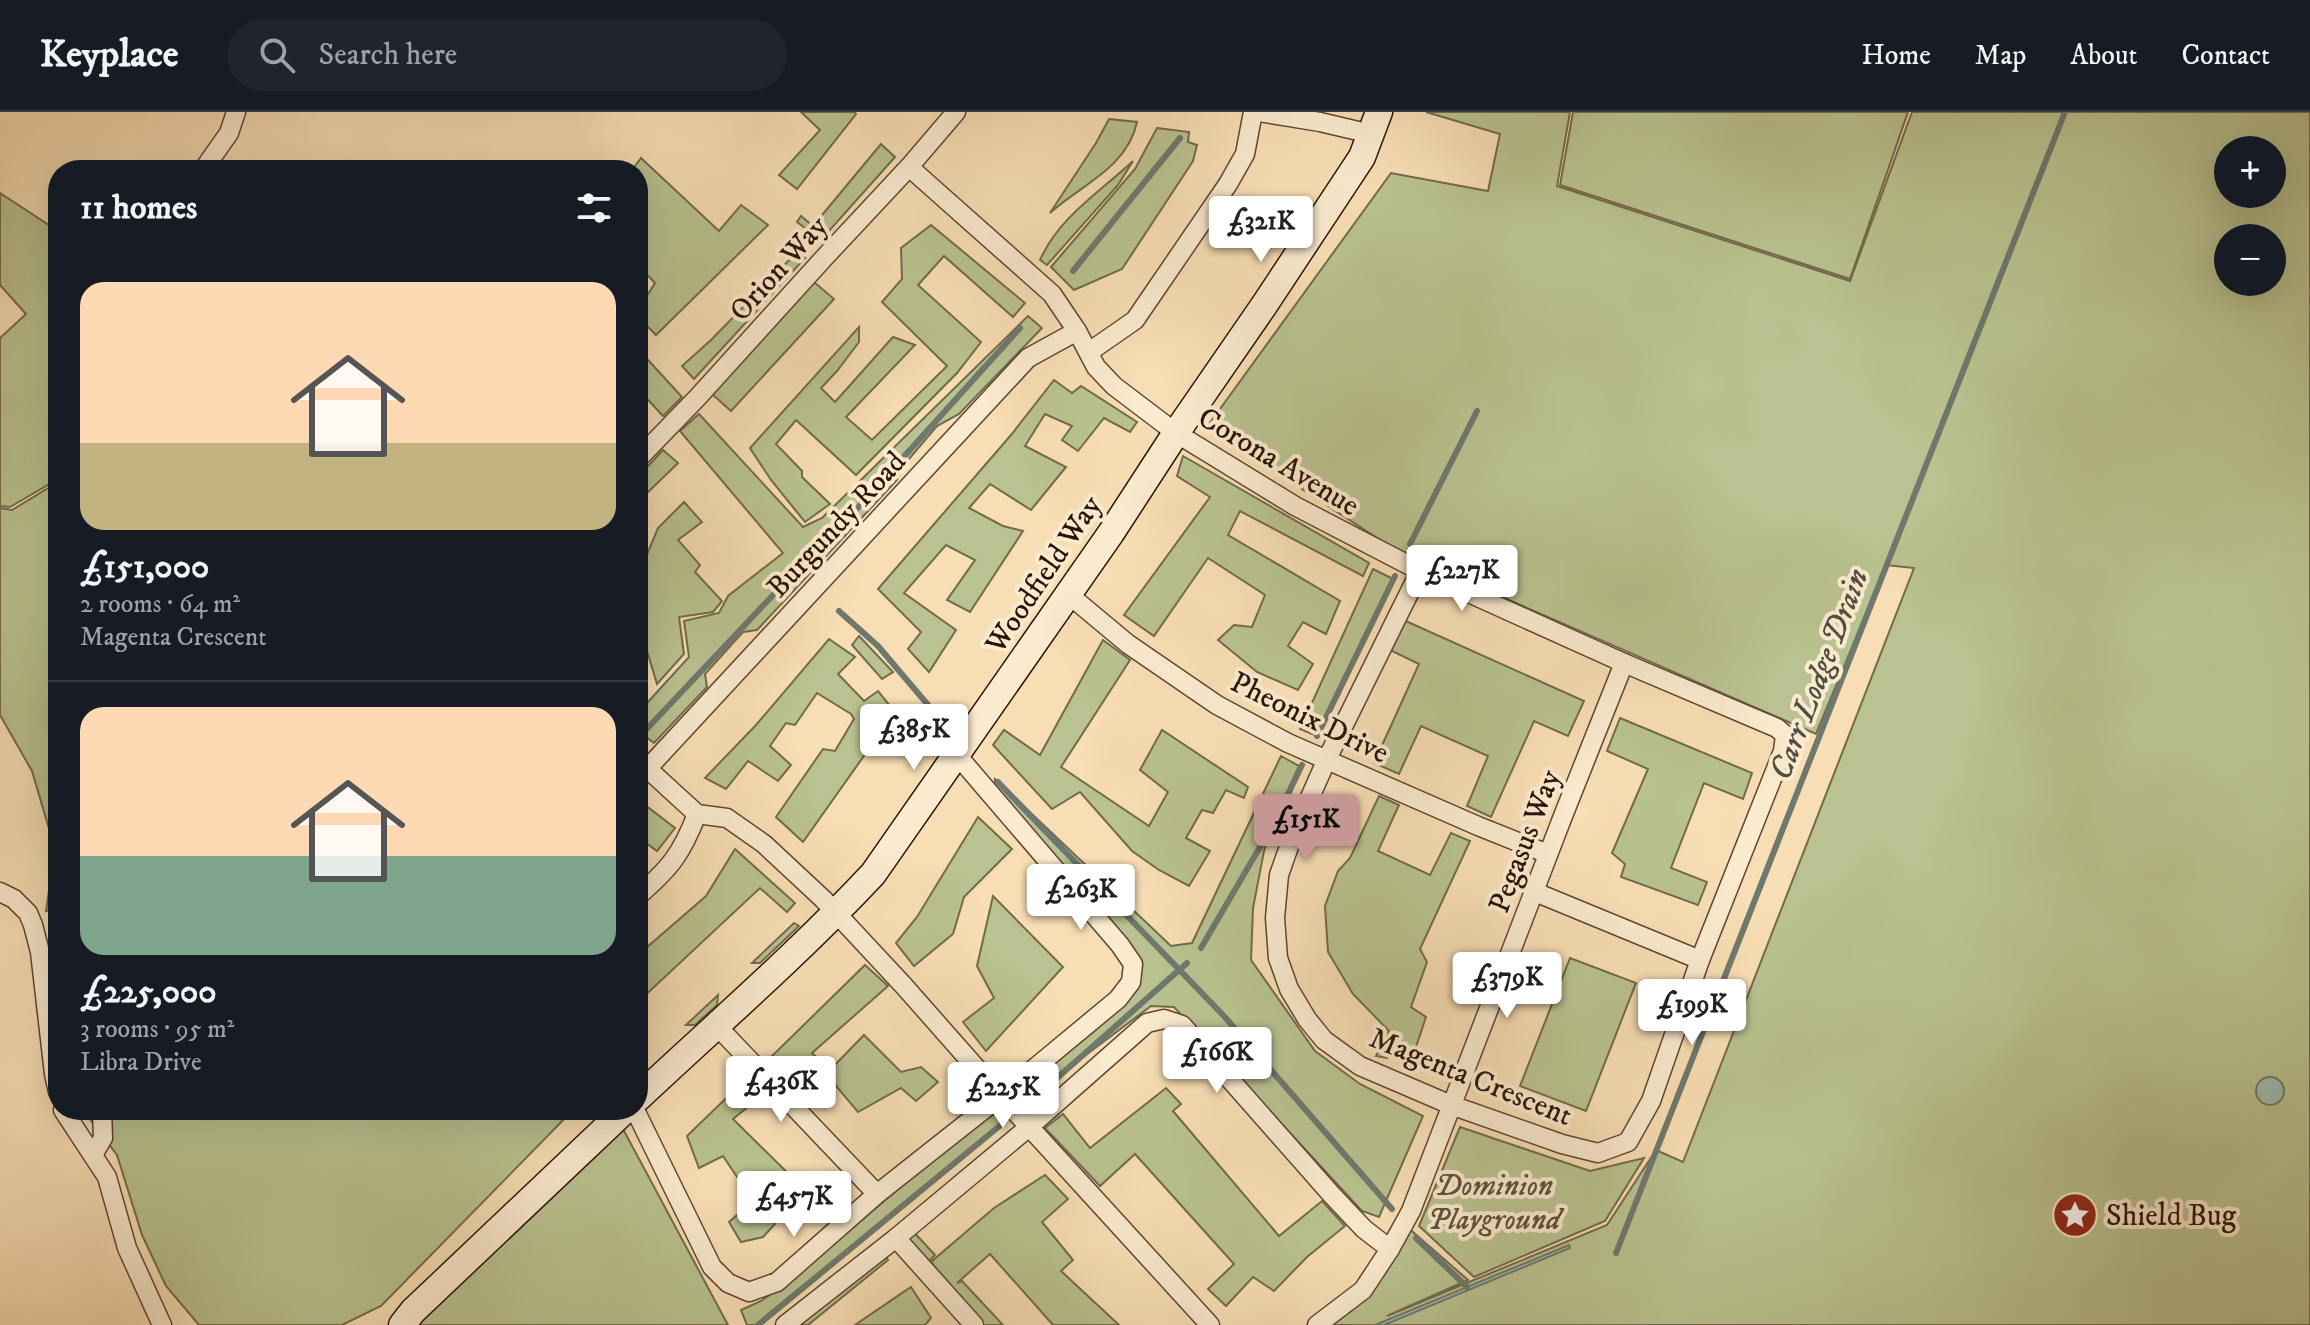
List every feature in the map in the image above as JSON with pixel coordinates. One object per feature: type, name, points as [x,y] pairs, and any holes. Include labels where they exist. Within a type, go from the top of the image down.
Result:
[{"type":"street","points":[[212,160],[229,133],[236,112]]},
{"type":"street","name":"Orion Way","points":[[648,449],[909,167],[956,112]]},
{"type":"street","points":[[1089,352],[1135,320],[1245,154],[1253,112]]},
{"type":"street","points":[[1259,112],[1375,123]]},
{"type":"street","name":"Woodfield Way","points":[[648,1089],[836,914],[873,874],[1265,304],[1362,157],[1375,123]]},
{"type":"street","name":"Corona Avenue","points":[[909,167],[1052,294],[1096,367],[1114,386],[1176,433],[1295,506],[1420,571],[1777,728],[1785,735]]},
{"type":"street","name":"Burgundy Road","points":[[648,759],[1028,358],[1077,331]]},
{"type":"street","name":"Magenta Crescent","points":[[1420,571],[1327,759],[1279,875],[1275,918],[1278,958],[1285,979],[1307,1019],[1324,1040],[1360,1066],[1451,1105],[1562,1144],[1598,1153],[1628,1142],[1651,1101],[1700,960],[1783,751],[1785,735]]},
{"type":"street","name":"Pheonix Drive","points":[[1068,594],[1128,644],[1217,705],[1288,743],[1548,854]]},
{"type":"street","name":"Pegasus Way","points":[[1317,1325],[1363,1290],[1411,1211],[1624,663]]},
{"type":"street","points":[[640,1120],[712,1267],[728,1283],[749,1292],[777,1282],[877,1194],[1118,999],[1131,982],[1133,964],[957,755]]},
{"type":"street","points":[[648,770],[697,814],[727,818],[764,844],[836,914],[904,986],[1202,1323]]},
{"type":"street","points":[[648,887],[666,871],[685,844],[697,814]]},
{"type":"street","points":[[0,892],[14,899],[28,913],[33,925],[40,952],[48,1022]]},
{"type":"street","points":[[1535,892],[1700,960]]},
{"type":"street","points":[[785,1325],[896,1238],[1147,1023],[1164,1019],[1182,1025],[1331,1194],[1364,1229],[1390,1249]]},
{"type":"street","points":[[716,1025],[877,1194]]},
{"type":"street","points":[[70,1120],[107,1177],[127,1248],[162,1325]]},
{"type":"street","points":[[93,1155],[103,1138],[102,1120]]},
{"type":"street","points":[[386,1325],[407,1318],[615,1120]]},
{"type":"street","points":[[896,1238],[974,1325]]},
{"type":"street","points":[[148,1297],[171,1325]]},
{"type":"green space","points":[[801,112],[856,114],[797,189],[779,175],[820,130]]},
{"type":"green space","points":[[1426,112],[1570,112],[1557,186],[1850,281],[1912,112],[2310,112],[2310,1325],[1321,1325],[1406,1226],[1468,1280],[1387,1316],[1607,1225],[1656,1150],[1683,1162],[1914,568],[1886,565],[1816,734],[1397,551],[1207,427],[1391,173],[1488,191],[1500,134]]},
{"type":"green space","points":[[1573,112],[1908,112],[1850,279],[1560,185]]},
{"type":"green space","points":[[1109,119],[1137,122],[1124,152],[1102,174],[1050,213],[1096,143]]},
{"type":"green space","points":[[1157,128],[1189,132],[1188,142],[1197,145],[1193,161],[1122,269],[1074,290],[1051,267],[1135,169]]},
{"type":"green space","points":[[881,144],[895,157],[821,240],[797,222],[801,216],[813,226]]},
{"type":"green space","points":[[1133,161],[1118,185],[1047,265],[1040,260],[1069,218]]},
{"type":"green space","points":[[648,165],[719,231],[741,205],[768,225],[656,335],[648,327],[648,294],[655,283],[648,276]]},
{"type":"green space","points":[[0,193],[48,224],[48,485],[10,507],[0,506],[0,338],[26,314],[0,285]]},
{"type":"green space","points":[[931,225],[1025,303],[1013,317],[944,256],[918,285],[981,342],[957,373],[856,475],[796,420],[776,444],[802,471],[802,477],[830,504],[805,522],[750,448],[859,327],[859,342],[821,388],[835,402],[893,337],[915,345],[846,417],[872,440],[947,366],[882,302],[902,279],[901,248]]},
{"type":"green space","points":[[797,252],[805,258],[694,379],[682,366]]},
{"type":"green space","points":[[814,282],[834,299],[731,411],[712,394]]},
{"type":"green space","points":[[1028,316],[1042,328],[959,414],[937,426],[902,467],[897,480],[757,630],[743,632],[705,674],[707,687],[654,743],[648,738],[648,702],[689,657],[684,621],[719,613],[728,596],[783,553],[680,431],[699,414],[803,527],[822,518]]},
{"type":"green space","points":[[648,360],[682,397],[663,416],[648,400]]},
{"type":"green space","points":[[1054,380],[1072,393],[1081,386],[1137,422],[1130,432],[1104,418],[1078,451],[1062,440],[1072,426],[1045,414],[1025,446],[1066,467],[1031,510],[990,484],[969,508],[1003,526],[1023,531],[970,612],[947,600],[975,560],[946,545],[904,593],[956,630],[929,672],[908,649],[921,632],[878,589],[1011,435]]},
{"type":"green space","points":[[663,450],[678,463],[648,492],[648,466]]},
{"type":"green space","points":[[1183,456],[1369,563],[1363,576],[1240,511],[1228,535],[1340,601],[1326,634],[1303,622],[1288,646],[1313,664],[1298,690],[1257,672],[1218,640],[1234,625],[1252,627],[1265,595],[1208,558],[1154,636],[1124,615],[1210,497],[1177,476]]},
{"type":"green space","points":[[48,488],[48,825],[32,771],[0,715],[0,508],[12,510]]},
{"type":"green space","points":[[684,502],[702,522],[678,540],[700,565],[695,572],[722,601],[713,612],[679,617],[684,654],[657,684],[648,654],[648,552],[658,528]]},
{"type":"green space","points":[[1373,569],[1393,579],[1317,736],[1300,729]]},
{"type":"green space","points":[[1399,618],[1584,701],[1568,736],[1534,721],[1491,817],[1467,806],[1488,756],[1421,726],[1399,774],[1374,763],[1419,664],[1386,648]]},
{"type":"green space","points":[[859,636],[893,672],[882,679],[852,645]]},
{"type":"green space","points":[[829,639],[855,657],[838,674],[864,701],[878,691],[895,712],[803,842],[776,817],[823,749],[835,751],[854,719],[851,714],[817,693],[795,725],[786,723],[770,746],[791,765],[778,781],[748,761],[726,789],[705,778],[756,725]]},
{"type":"green space","points":[[1103,640],[1130,660],[1061,767],[1149,826],[1168,792],[1140,770],[1162,730],[1248,787],[1244,798],[1226,790],[1213,813],[1202,810],[1186,838],[1210,851],[1189,886],[1132,851],[1080,792],[1052,809],[993,745],[1004,730],[1040,755]]},
{"type":"green space","points":[[1620,718],[1752,773],[1743,799],[1704,783],[1671,868],[1707,882],[1698,905],[1621,877],[1625,864],[1612,853],[1648,769],[1607,751]]},
{"type":"green space","points":[[1281,756],[1299,766],[1264,851],[1253,908],[1251,960],[1315,1051],[1360,1084],[1423,1116],[1379,1217],[1362,1211],[1174,1007],[1151,1006],[1026,1100],[1019,1089],[1141,965],[994,788],[995,779],[1171,946],[1192,943]]},
{"type":"green space","points":[[1379,796],[1399,805],[1378,851],[1430,875],[1451,833],[1470,841],[1420,949],[1427,962],[1411,1007],[1426,1017],[1415,1050],[1403,1046],[1387,1058],[1376,1056],[1389,1031],[1353,994],[1328,952],[1325,906],[1338,871],[1350,858]]},
{"type":"green space","points":[[648,807],[675,828],[657,851],[648,844]]},
{"type":"green space","points":[[978,817],[1012,849],[964,897],[953,934],[914,966],[896,943],[917,917]]},
{"type":"green space","points":[[735,849],[795,903],[787,912],[760,888],[648,993],[648,946],[706,896]]},
{"type":"green space","points":[[993,896],[1063,967],[986,1051],[963,1022],[994,998],[977,966]]},
{"type":"green space","points":[[794,923],[799,926],[760,963],[752,963]]},
{"type":"green space","points":[[1570,958],[1636,983],[1586,1111],[1520,1086]]},
{"type":"green space","points":[[865,965],[888,986],[812,1053],[830,1070],[864,1035],[901,1072],[921,1067],[938,1082],[916,1101],[901,1088],[858,1112],[821,1068],[798,1085],[769,1059]]},
{"type":"green space","points":[[718,995],[717,1005],[695,1025],[686,1025]]},
{"type":"green space","points":[[747,1078],[761,1096],[733,1119],[800,1185],[763,1207],[775,1224],[763,1237],[741,1242],[729,1222],[753,1201],[723,1156],[699,1168],[687,1136]]},
{"type":"green space","points":[[1166,1088],[1181,1104],[1173,1111],[1279,1236],[1322,1201],[1345,1226],[1307,1257],[1274,1291],[1253,1277],[1226,1306],[1208,1289],[1234,1264],[1135,1154],[1100,1186],[1045,1128],[1063,1114],[1090,1148]]},
{"type":"green space","points":[[993,1109],[1002,1124],[758,1325],[747,1325],[741,1310],[787,1283]]},
{"type":"green space","points":[[91,1120],[563,1120],[381,1306],[342,1325],[199,1325],[166,1286],[142,1235],[117,1155]]},
{"type":"green space","name":"Dominion Playground","points":[[1460,1127],[1590,1171],[1644,1158],[1605,1221],[1474,1277],[1419,1226]]},
{"type":"green space","points":[[623,1129],[728,1325],[418,1325]]},
{"type":"green space","points":[[1045,1175],[1068,1199],[1042,1222],[1073,1260],[1061,1271],[1119,1325],[1053,1325],[990,1254],[957,1283],[962,1281],[1003,1325],[978,1325],[899,1238],[910,1228],[935,1255],[929,1261],[952,1288],[931,1262],[994,1208]]},
{"type":"green space","points":[[884,1252],[888,1260],[808,1325],[789,1325]]},
{"type":"green space","points":[[911,1287],[931,1318],[925,1325],[855,1325]]},
{"type":"shaded area","points":[[2270,1077],[2280,1081],[2284,1091],[2280,1101],[2270,1105],[2260,1101],[2256,1091],[2260,1081]]},
{"type":"shaded area","points":[[1569,1245],[1570,1248],[1384,1325],[1375,1325]]},
{"type":"waterway","name":"Carr Lodge Drain","points":[[1616,1253],[2065,112]]},
{"type":"waterway","points":[[1073,271],[1180,138]]},
{"type":"waterway","points":[[826,543],[1020,328]]},
{"type":"waterway","points":[[1410,544],[1477,411]]},
{"type":"waterway","points":[[648,728],[791,576]]},
{"type":"waterway","points":[[1317,736],[1395,576]]},
{"type":"waterway","points":[[839,611],[878,646],[934,712]]},
{"type":"waterway","points":[[1201,948],[1274,823],[1302,765]]},
{"type":"waterway","points":[[998,782],[1224,1016],[1392,1209]]},
{"type":"waterway","points":[[1039,1094],[1187,963]]},
{"type":"waterway","points":[[758,1325],[1002,1124]]},
{"type":"waterway","points":[[1416,1238],[1467,1287]]},
{"type":"place","name":"Shield Bug","points":[[2075,1215]]}]
